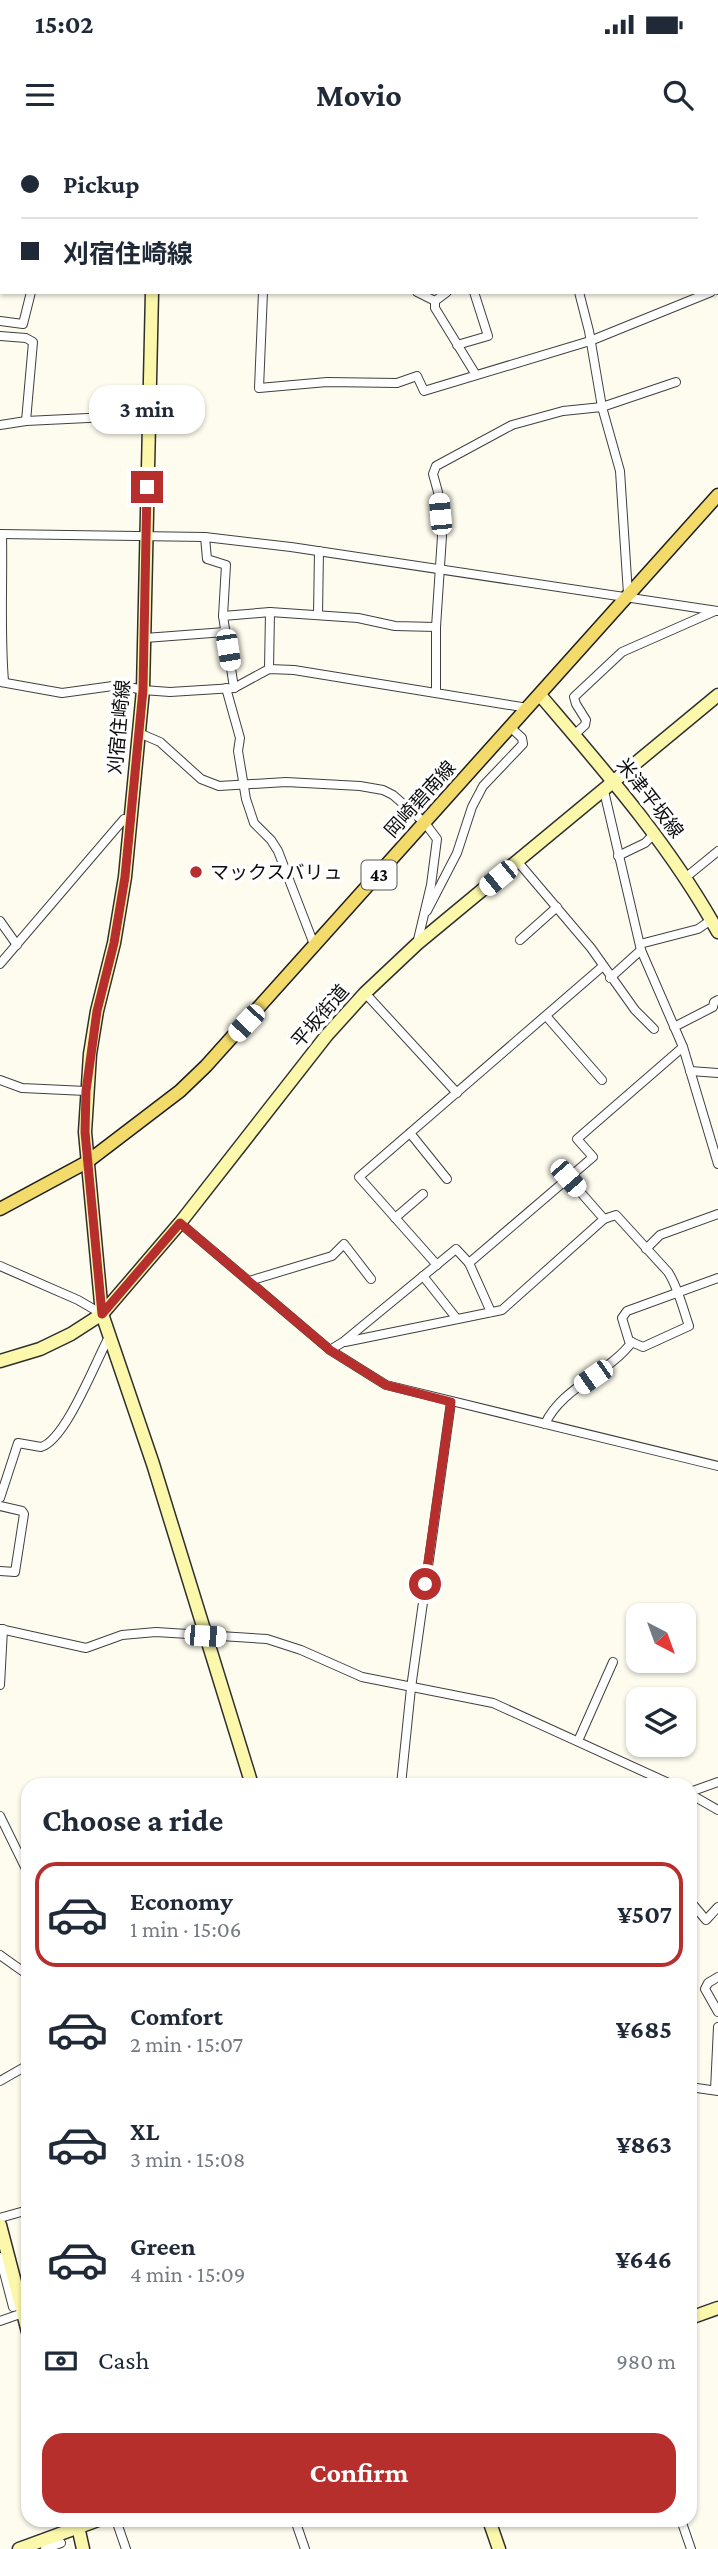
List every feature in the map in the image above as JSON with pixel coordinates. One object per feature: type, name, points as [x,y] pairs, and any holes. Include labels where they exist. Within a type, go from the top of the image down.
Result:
[{"type":"main road","name":"岡崎碧南線","points":[[0,1209],[88,1162],[180,1091],[315,947],[718,495]]},
{"type":"street","points":[[0,321],[23,324],[30,294]]},
{"type":"street","name":"刈宿住崎線","points":[[152,294],[143,690],[120,913],[97,1011],[86,1091],[85,1132],[102,1314],[153,1464],[250,1778]]},
{"type":"street","points":[[263,294],[259,388],[327,382],[397,383],[417,376],[424,391],[590,341],[706,294]]},
{"type":"street","points":[[421,294],[435,301]]},
{"type":"street","points":[[435,301],[444,294]]},
{"type":"street","points":[[457,345],[488,336],[475,294]]},
{"type":"street","points":[[579,294],[602,407],[620,471],[628,597]]},
{"type":"street","points":[[435,301],[435,308],[476,375]]},
{"type":"street","points":[[0,336],[26,338],[33,342],[26,421]]},
{"type":"street","points":[[436,693],[438,570],[442,536],[438,492],[433,474],[436,466],[512,425],[563,411],[602,407],[676,382]]},
{"type":"street","points":[[0,425],[26,421],[150,415]]},
{"type":"street","points":[[528,708],[294,670],[269,669],[230,688],[170,692],[120,685],[62,693],[2,682],[1,534],[205,537],[319,551],[717,610]]},
{"type":"street","points":[[205,537],[207,559],[226,565],[223,616],[230,688],[240,738],[238,751],[243,784],[254,823],[278,851],[315,947]]},
{"type":"street","points":[[318,615],[319,551]]},
{"type":"street","points":[[574,735],[585,726],[586,720],[574,697],[622,652],[717,610]]},
{"type":"street","points":[[223,616],[271,612],[358,618],[396,626],[436,627]]},
{"type":"street","points":[[269,669],[271,612]]},
{"type":"street","points":[[145,638],[225,632]]},
{"type":"street","name":"米津平坂線","points":[[540,695],[574,735],[609,786],[654,834],[716,927]]},
{"type":"street","points":[[716,699],[609,786],[618,856],[641,947],[683,1047],[718,1164]]},
{"type":"street","points":[[420,926],[457,853],[472,807],[483,786],[523,744],[522,738],[510,727]]},
{"type":"street","points":[[139,733],[160,742],[201,779],[219,786],[311,783],[383,790],[393,795],[425,823],[437,839],[431,885],[417,944]]},
{"type":"street","name":"平坂街道","points":[[102,1314],[180,1223],[327,1035],[365,993],[417,944],[609,786]]},
{"type":"street","points":[[0,964],[124,819],[129,819]]},
{"type":"street","points":[[618,856],[645,843],[654,834]]},
{"type":"street","points":[[685,878],[718,851]]},
{"type":"street","points":[[518,862],[557,907],[635,1010],[654,1029]]},
{"type":"street","points":[[520,940],[557,907]]},
{"type":"street","points":[[0,921],[17,945]]},
{"type":"street","points":[[610,978],[641,947],[698,929],[716,927]]},
{"type":"street","points":[[437,1265],[359,1177],[603,966]]},
{"type":"street","points":[[365,993],[457,1093]]},
{"type":"street","points":[[674,1027],[713,1007],[718,1000]]},
{"type":"street","points":[[547,1017],[601,1080]]},
{"type":"street","points":[[469,1263],[593,1157],[578,1139],[683,1047]]},
{"type":"street","points":[[690,1071],[718,1073]]},
{"type":"street","points":[[0,1080],[22,1088],[86,1091]]},
{"type":"street","points":[[410,1133],[447,1179]]},
{"type":"street","points":[[568,1178],[604,1219]]},
{"type":"street","points":[[395,1218],[423,1194]]},
{"type":"street","points":[[646,1249],[660,1236],[718,1214]]},
{"type":"street","points":[[343,1342],[502,1310],[604,1219],[616,1215],[671,1276],[677,1293],[689,1326],[643,1347],[629,1341],[622,1315],[627,1311],[677,1293],[718,1278]]},
{"type":"street","points":[[180,1223],[330,1350],[386,1385],[718,1466]]},
{"type":"street","points":[[249,1281],[331,1256],[344,1244],[371,1279]]},
{"type":"street","points":[[330,1350],[456,1249],[469,1263],[491,1312]]},
{"type":"street","points":[[0,1266],[78,1300],[102,1314],[71,1334],[40,1349],[0,1361]]},
{"type":"street","points":[[423,1276],[457,1319]]},
{"type":"street","points":[[0,1498],[18,1443],[41,1447],[53,1440],[71,1415],[110,1335]]},
{"type":"street","points":[[545,1424],[565,1397],[624,1353],[632,1342]]},
{"type":"street","points":[[402,1778],[411,1688],[451,1402]]},
{"type":"street","points":[[0,1506],[22,1511],[24,1514],[15,1572],[0,1571]]},
{"type":"street","points":[[0,1685],[2,1629],[86,1648],[122,1635],[156,1632],[267,1639],[301,1650],[362,1677],[493,1703],[658,1778]]},
{"type":"street","points":[[578,1741],[613,1662]]},
{"type":"street","points":[[697,1790],[718,1782]]},
{"type":"street","points":[[697,1797],[718,1810]]},
{"type":"street","points":[[0,1816],[21,1859]]},
{"type":"street","points":[[697,1909],[706,1920],[718,1907]]},
{"type":"street","points":[[0,1955],[21,1970]]},
{"type":"street","points":[[718,1977],[708,1983],[705,1989],[718,2012]]},
{"type":"street","points":[[697,2088],[717,2090],[718,2027]]},
{"type":"street","points":[[0,2081],[21,2069]]},
{"type":"street","points":[[0,2218],[21,2212]]},
{"type":"street","points":[[0,2225],[3,2255],[21,2317]]},
{"type":"street","points":[[697,2316],[718,2308]]},
{"type":"street","points":[[0,2321],[18,2310]]},
{"type":"street","points":[[19,2549],[70,2527]]},
{"type":"street","points":[[78,2527],[83,2549]]},
{"type":"street","points":[[118,2527],[126,2549]]},
{"type":"street","points":[[297,2527],[305,2549]]},
{"type":"street","points":[[491,2527],[499,2549]]},
{"type":"street","points":[[683,2527],[691,2549]]},
{"type":"street","points":[[45,2549],[61,2543]]},
{"type":"place","name":"マックスバリュ","points":[[196,872]]},
{"type":"route","points":[[147,487],[143,690],[125,877],[114,943],[97,1011],[86,1091],[85,1132],[102,1314],[180,1223],[330,1350],[386,1385],[451,1402],[425,1584]]}]
